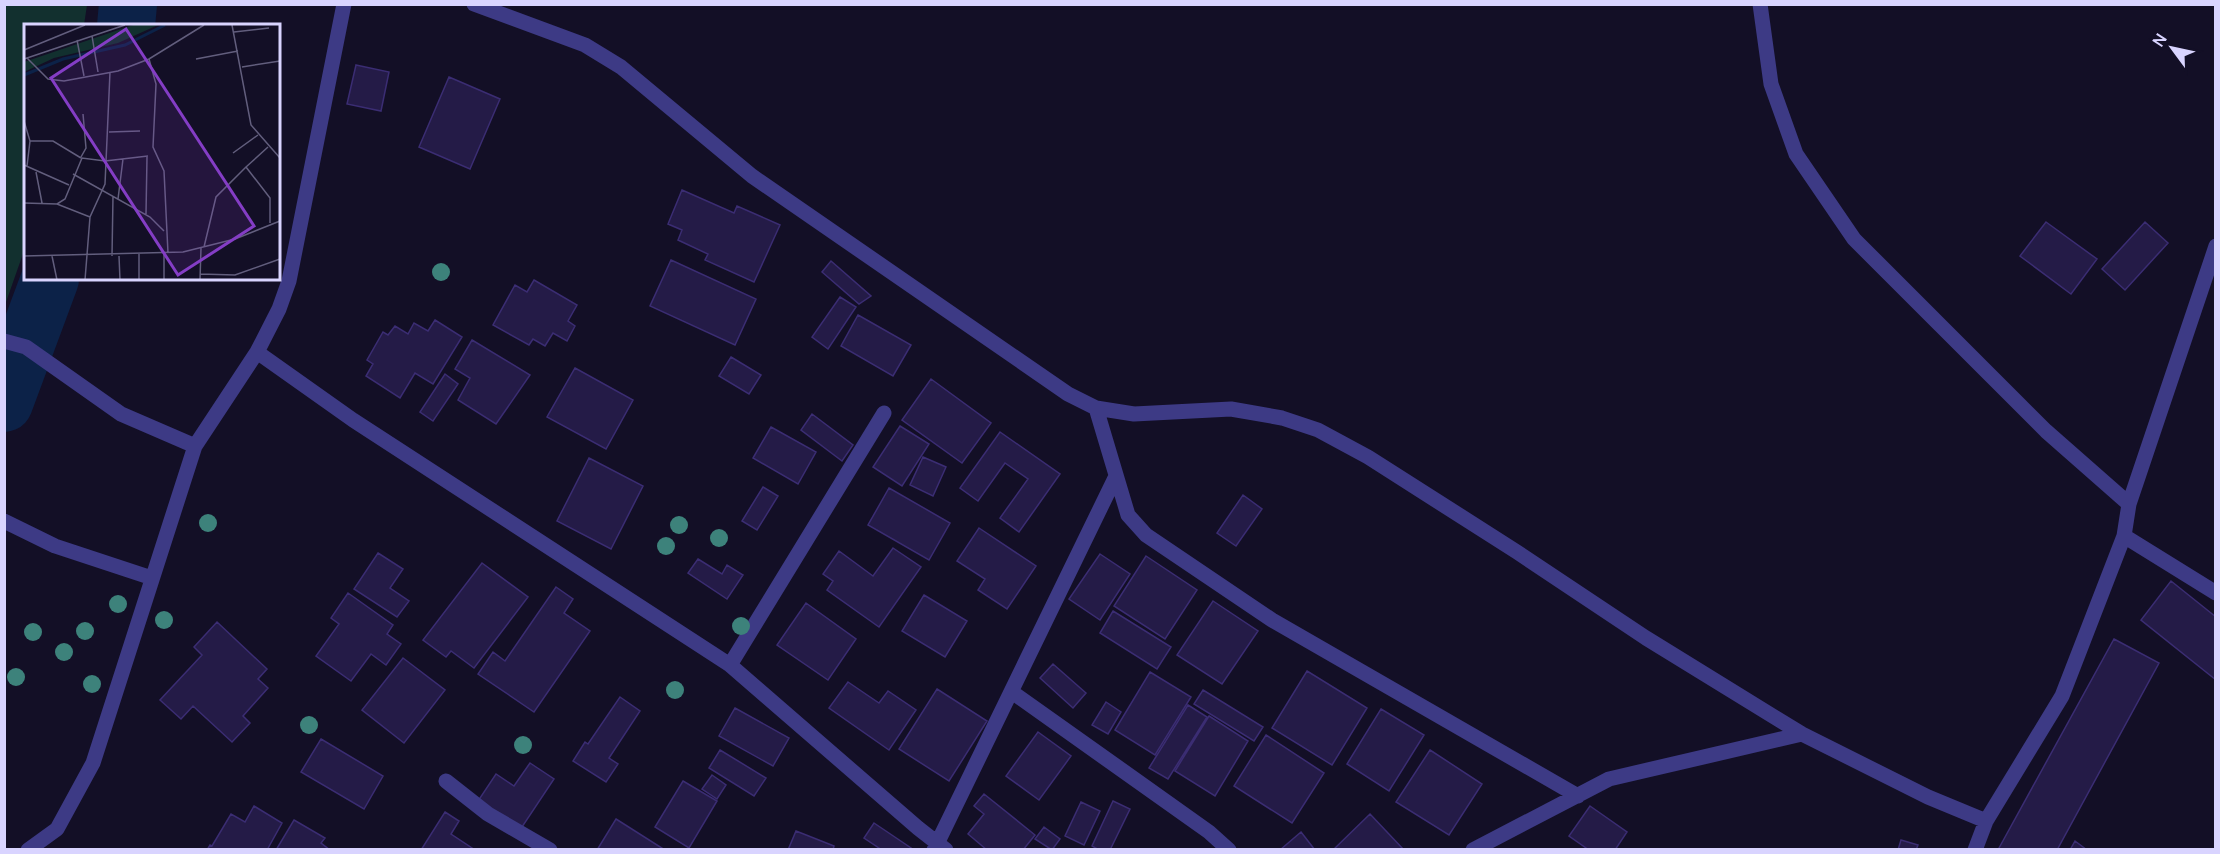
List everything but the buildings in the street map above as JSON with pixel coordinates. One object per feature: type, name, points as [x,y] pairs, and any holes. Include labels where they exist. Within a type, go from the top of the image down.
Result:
[{"type":"street","points":[[28,849],[57,829],[93,763],[195,446],[257,352],[279,309],[289,281],[344,4]]},
{"type":"street","points":[[474,4],[543,32],[585,45],[621,67],[752,176],[1068,394],[1096,408],[1134,414],[1157,411],[1231,409],[1282,418],[1318,430],[1368,457],[1646,638],[1802,734],[1928,797],[1986,821]]},
{"type":"street","points":[[1760,4],[1771,84],[1796,154],[1854,239],[2046,430],[2129,504]]},
{"type":"street","points":[[1975,849],[1986,821],[2062,696],[2124,536],[2129,504],[2216,246]]},
{"type":"street","points":[[4,341],[26,347],[121,414],[195,446]]},
{"type":"street","points":[[257,352],[353,420],[730,665],[939,848],[1011,692],[1116,476]]},
{"type":"street","points":[[1096,408],[1128,515],[1146,535],[1272,620],[1578,796]]},
{"type":"street","points":[[730,665],[884,413]]},
{"type":"street","points":[[4,521],[55,546],[152,578]]},
{"type":"street","points":[[2124,536],[2216,593]]},
{"type":"street","points":[[1011,692],[1209,832],[1229,849]]},
{"type":"street","points":[[1473,849],[1610,779],[1802,734]]},
{"type":"street","points":[[446,781],[488,814],[550,849]]},
{"type":"green space","points":[[5,4],[87,5],[84,24],[24,24],[24,251],[5,305]]},
{"type":"waterway","points":[[126,24],[128,4]]},
{"type":"waterway","points":[[4,403],[50,280]]}]
